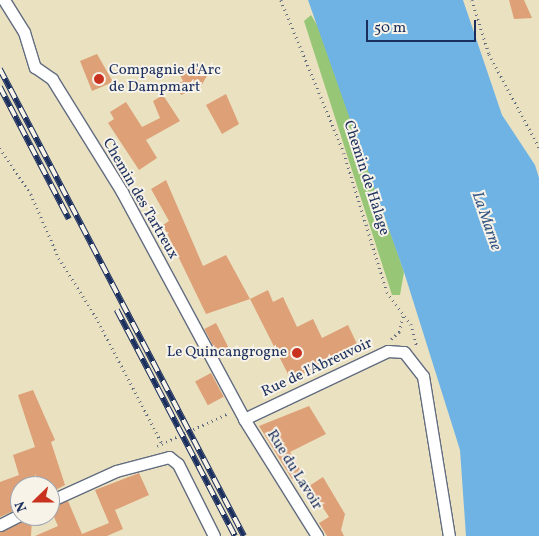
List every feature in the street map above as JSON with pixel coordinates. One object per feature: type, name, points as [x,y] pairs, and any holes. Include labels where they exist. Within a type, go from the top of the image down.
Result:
[{"type":"street","name":"Chemin des Tartreux","points":[[4,0],[24,32],[36,67],[52,79],[122,192],[244,420]]},
{"type":"street","name":"Rue de l'Abreuvoir","points":[[244,420],[388,351],[404,352],[416,362]]},
{"type":"street","points":[[416,362],[425,386],[449,536]]},
{"type":"street","name":"Rue du Lavoir","points":[[244,420],[318,536]]},
{"type":"street","points":[[60,497],[158,457],[169,456],[178,464],[214,536]]},
{"type":"path","name":"Chemin de Halage","points":[[282,0],[344,153],[387,292],[411,324],[420,356],[416,362]]},
{"type":"path","points":[[472,0],[489,54],[539,147]]},
{"type":"path","points":[[0,148],[11,157],[31,194],[59,258],[96,316],[162,443]]},
{"type":"path","points":[[174,438],[196,427]]},
{"type":"green space","points":[[311,15],[322,33],[404,272],[400,295],[392,295],[304,21]]},
{"type":"water","name":"La Marne","points":[[308,0],[463,0],[502,115],[535,165],[539,178],[539,536],[466,536],[460,450],[404,272]]},
{"type":"building","points":[[509,0],[524,0],[532,18],[514,19]]},
{"type":"building","points":[[97,54],[113,82],[92,91],[80,61]]},
{"type":"building","points":[[201,62],[208,74],[201,86],[181,95],[176,85],[183,81],[179,73]]},
{"type":"building","points":[[226,94],[239,124],[222,134],[206,105]]},
{"type":"building","points":[[163,95],[180,121],[146,140],[157,158],[139,170],[108,123],[114,119],[110,112],[126,102],[142,127],[160,118],[153,101]]},
{"type":"building","points":[[166,180],[203,266],[226,255],[250,299],[206,314],[163,225],[169,221],[151,189]]},
{"type":"building","points":[[268,290],[273,302],[283,297],[297,327],[313,319],[322,338],[348,325],[358,346],[291,380],[250,299]]},
{"type":"building","points":[[216,323],[229,349],[218,355],[204,329]]},
{"type":"building","points":[[211,373],[224,397],[208,405],[195,381]]},
{"type":"building","points":[[33,390],[55,440],[51,442],[65,485],[60,488],[60,476],[36,476],[35,474],[35,476],[16,476],[19,475],[13,455],[35,447],[18,395]]},
{"type":"building","points":[[309,406],[326,434],[290,452],[302,473],[292,479],[259,426]]},
{"type":"building","points":[[139,473],[149,495],[115,510],[123,529],[107,536],[35,536],[60,526],[60,504],[68,501],[82,534],[109,523],[95,490]]},
{"type":"building","points":[[323,477],[345,514],[341,530],[344,536],[327,536],[319,523],[329,517],[309,486]]},
{"type":"building","points":[[10,478],[10,512],[0,517],[0,482]]},
{"type":"building","points":[[14,526],[32,526],[31,536],[0,536],[0,532]]},
{"type":"railway","points":[[0,69],[244,536]]},
{"type":"railway","points":[[0,87],[69,219]]},
{"type":"railway","points":[[117,310],[235,536]]},
{"type":"place","name":"Compagnie d'Arc de Dampmart","points":[[99,79]]},
{"type":"place","name":"Le Quincangrogne","points":[[297,353]]}]
